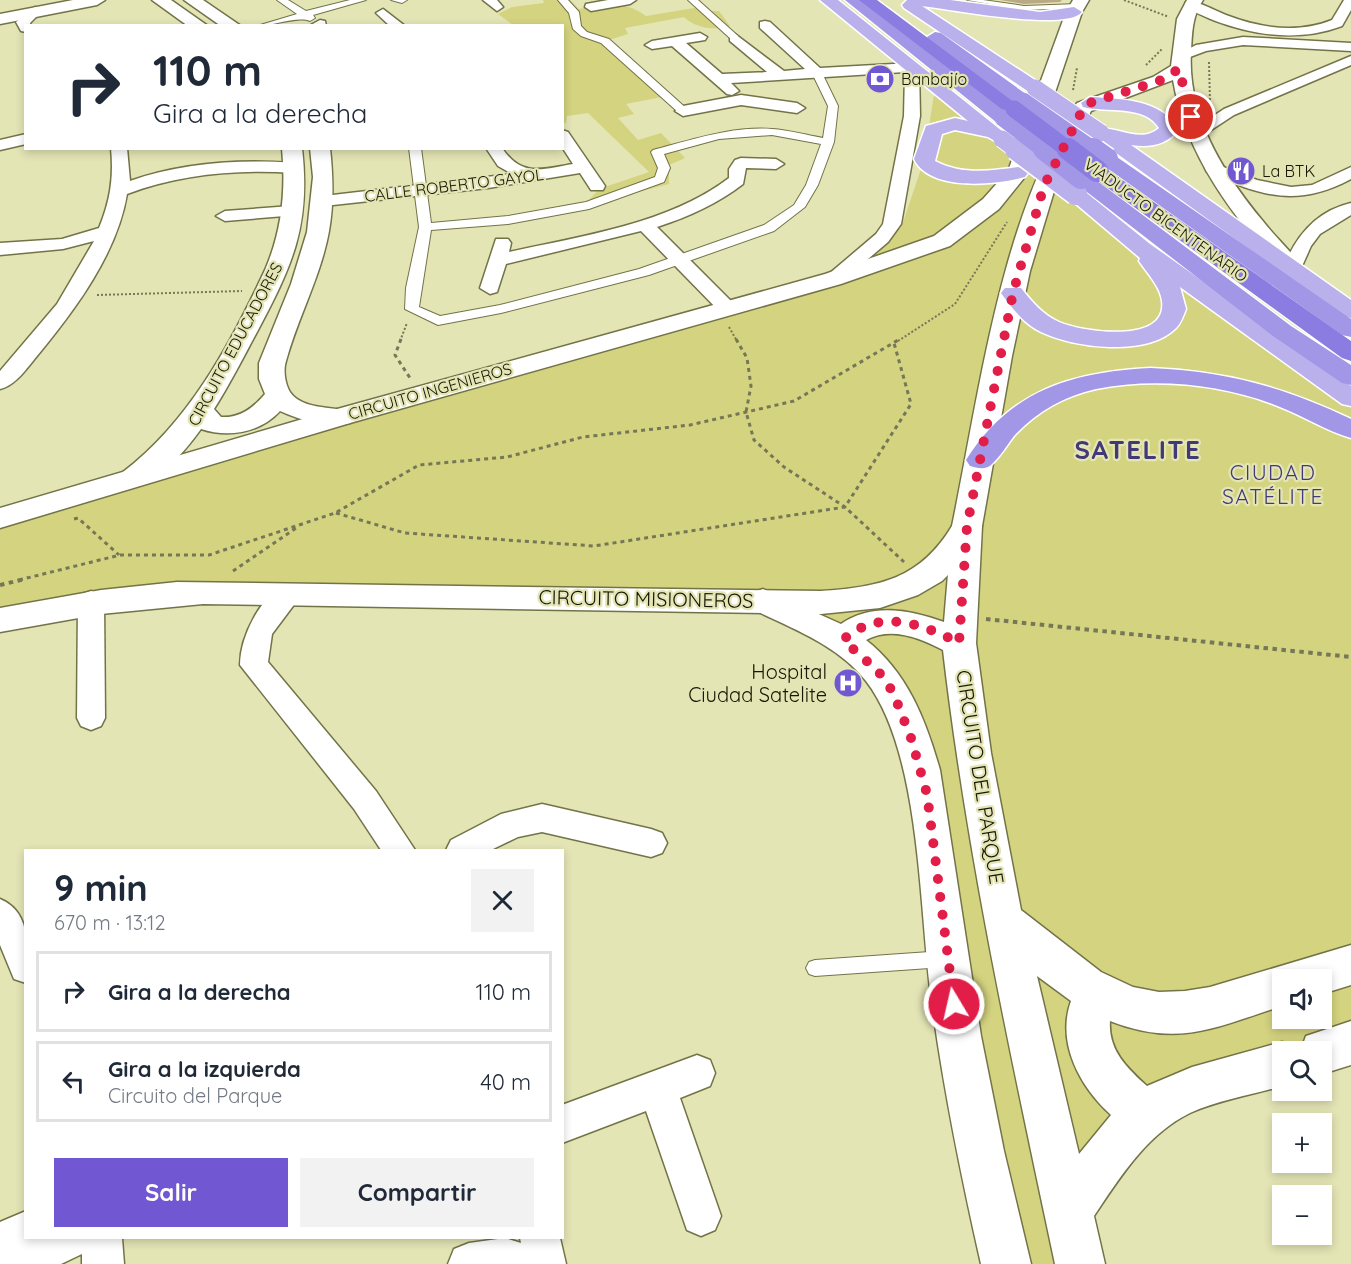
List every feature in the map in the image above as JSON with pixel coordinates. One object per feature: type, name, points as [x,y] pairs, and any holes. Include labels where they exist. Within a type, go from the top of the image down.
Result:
[{"type":"highway","points":[[853,0],[1011,115]]},
{"type":"highway","name":"VIADUCTO BICENTENARIO","points":[[867,0],[1090,175],[1351,353]]},
{"type":"highway","points":[[883,0],[1011,115]]},
{"type":"highway","points":[[1090,175],[1351,330]]},
{"type":"highway","points":[[1090,175],[1282,331],[1351,377]]},
{"type":"highway","points":[[980,460],[1007,427],[1038,402],[1082,384],[1130,378],[1185,378],[1268,393],[1351,429]]},
{"type":"main road","points":[[0,11],[95,0]]},
{"type":"main road","points":[[160,0],[198,24]]},
{"type":"main road","points":[[192,0],[230,24]]},
{"type":"main road","points":[[828,0],[912,67],[1011,115],[1090,175],[1172,294],[1174,309],[1168,323],[1141,337],[1096,340],[1069,335],[1028,314],[1013,293]]},
{"type":"main road","points":[[903,0],[954,34],[1011,115]]},
{"type":"main road","points":[[921,2],[1040,17],[1078,6]]},
{"type":"main road","points":[[0,19],[41,5]]},
{"type":"main road","points":[[1078,6],[1065,40],[1018,173],[969,178],[945,174],[927,165],[924,159],[930,133],[939,127],[964,125],[1011,115],[1101,134],[1149,140],[1160,138],[1169,129],[1162,119],[1142,109],[1090,103]]},
{"type":"main road","points":[[1185,11],[1181,62],[1196,133],[1213,168],[1248,219],[1292,269]]},
{"type":"main road","points":[[954,34],[968,23],[998,21],[1019,24],[1065,40]]},
{"type":"main road","points":[[763,600],[827,605],[888,594],[921,580],[951,555],[967,526],[1013,293],[1044,186],[1084,107],[1090,103],[1159,81],[1181,62]]},
{"type":"main road","points":[[1101,134],[1351,310]]},
{"type":"main road","points":[[202,411],[203,416],[211,423],[238,424],[264,412],[276,396],[272,385],[273,363],[317,244],[324,201],[320,150]]},
{"type":"main road","name":"CIRCUITO EDUCADORES","points":[[133,479],[159,461],[176,444],[202,411],[267,291],[285,249],[291,211],[293,158]]},
{"type":"main road","name":"CIRCUITO INGENIEROS","points":[[276,396],[291,406],[310,413],[340,417],[833,279],[942,241],[990,204],[1018,173]]},
{"type":"main road","points":[[1142,249],[1351,398]]},
{"type":"main road","name":"CIRCUITO EDUCADORES","points":[[0,518],[340,417]]},
{"type":"main road","name":"CIRCUITO DEL PARQUE","points":[[967,526],[959,629],[973,753],[1003,920],[1080,1264]]},
{"type":"main road","name":"CIRCUITO MISIONEROS","points":[[0,620],[91,602],[149,594],[203,592],[763,600],[843,640],[878,671],[893,692],[911,738],[927,794],[946,959],[968,1095],[1006,1264]]},
{"type":"main road","points":[[843,640],[869,624],[894,621],[959,629]]},
{"type":"main road","points":[[1003,920],[1053,962],[1095,992],[1132,1009],[1170,1014],[1187,1013],[1272,988]]},
{"type":"main road","points":[[1332,971],[1351,965]]},
{"type":"main road","points":[[1095,992],[1088,1008],[1085,1026],[1094,1058],[1116,1089],[1146,1114]]},
{"type":"main road","points":[[1332,1049],[1351,1043]]},
{"type":"main road","points":[[1067,1212],[1107,1156],[1146,1114],[1197,1090],[1272,1067]]},
{"type":"street","points":[[282,0],[318,24]]},
{"type":"street","points":[[268,24],[361,0]]},
{"type":"street","points":[[396,0],[402,0]]},
{"type":"street","points":[[563,0],[574,12],[576,27],[584,34],[605,41],[689,116],[741,100],[797,108]]},
{"type":"street","points":[[591,7],[630,0]]},
{"type":"street","points":[[693,0],[774,75]]},
{"type":"street","points":[[1185,11],[1244,26],[1284,31],[1317,30],[1337,23],[1350,0]]},
{"type":"street","points":[[24,24],[23,22],[41,5]]},
{"type":"street","points":[[384,13],[397,24]]},
{"type":"street","points":[[415,150],[425,227],[419,267],[411,291],[412,309],[438,321],[501,309],[679,261],[769,228],[799,207],[812,185],[828,142],[833,106],[817,73],[765,25]]},
{"type":"street","points":[[1317,30],[1321,38],[1334,46]]},
{"type":"street","points":[[652,45],[700,37]]},
{"type":"street","points":[[675,41],[741,100]]},
{"type":"street","points":[[1181,62],[1204,46],[1233,42],[1351,47]]},
{"type":"street","points":[[1196,133],[1213,121],[1351,60]]},
{"type":"street","points":[[719,78],[912,67]]},
{"type":"street","name":"CIRCUITO INGENIEROS","points":[[833,279],[882,238],[892,224],[911,122],[912,67]]},
{"type":"street","points":[[768,103],[774,75]]},
{"type":"street","points":[[425,227],[508,220],[589,205],[660,179],[664,168],[657,152],[719,136],[772,132],[828,142]]},
{"type":"street","points":[[564,138],[597,186]]},
{"type":"street","points":[[0,145],[24,139]]},
{"type":"street","points":[[0,383],[49,330],[74,296],[106,232],[122,190],[129,160],[260,150]]},
{"type":"street","points":[[488,183],[499,156],[530,177]]},
{"type":"street","points":[[122,190],[154,177],[256,167],[293,158]]},
{"type":"street","points":[[498,260],[644,224],[708,202],[725,192],[737,180],[737,169],[741,163],[776,164]]},
{"type":"street","name":"CALLE ROBERTO GAYOL","points":[[324,201],[488,183],[584,167]]},
{"type":"street","points":[[1213,168],[1238,179],[1274,189],[1306,191],[1318,188],[1351,172]]},
{"type":"street","points":[[1318,188],[1351,202]]},
{"type":"street","points":[[1292,269],[1301,243],[1308,234],[1319,224],[1351,208]]},
{"type":"street","points":[[225,216],[291,211]]},
{"type":"street","points":[[644,224],[724,310]]},
{"type":"street","points":[[0,249],[63,244],[106,232]]},
{"type":"street","points":[[490,288],[503,242]]},
{"type":"street","points":[[289,594],[261,626],[253,648],[254,665],[365,800],[398,849]]},
{"type":"street","points":[[91,602],[91,718]]},
{"type":"street","points":[[464,849],[512,824],[542,818],[651,843]]},
{"type":"street","points":[[0,915],[13,935],[24,962]]},
{"type":"street","points":[[564,1123],[697,1073]]},
{"type":"street","points":[[657,1087],[701,1216]]},
{"type":"street","points":[[0,1243],[24,1232]]},
{"type":"street","points":[[14,1264],[70,1239]]},
{"type":"street","points":[[102,1239],[103,1264]]},
{"type":"street","points":[[540,1239],[545,1264]]},
{"type":"street","points":[[469,1264],[505,1258],[521,1264]]},
{"type":"lane","points":[[921,2],[944,0]]},
{"type":"lane","points":[[970,0],[997,2],[1024,8],[1078,6]]},
{"type":"lane","points":[[815,968],[946,959]]},
{"type":"path","points":[[1124,0],[1185,11],[1166,45],[1142,70]]},
{"type":"path","points":[[1209,60],[1210,108],[1207,117],[1213,121]]},
{"type":"path","points":[[0,585],[120,555],[209,555],[335,513],[419,465],[507,457],[583,437],[690,425],[794,401],[894,343],[955,304],[993,241],[1012,215]]},
{"type":"path","points":[[74,296],[267,291]]},
{"type":"path","points":[[412,309],[395,355],[420,394]]},
{"type":"path","points":[[724,310],[747,358],[751,386],[746,412],[754,440],[784,467],[845,507],[921,580]]},
{"type":"path","points":[[335,513],[405,533],[594,546],[845,507],[911,404],[894,343]]},
{"type":"path","points":[[67,521],[78,519],[120,555]]},
{"type":"path","points":[[203,592],[301,525]]},
{"type":"path","points":[[959,629],[1351,657]]},
{"type":"shaded area","points":[[543,0],[570,0],[579,9],[622,5],[646,16],[700,7],[705,11],[719,11],[730,26],[706,28],[684,17],[625,28],[628,34],[609,40],[672,95],[626,104],[634,114],[618,118],[638,140],[661,133],[685,158],[669,165],[669,184],[595,203],[588,201],[599,189],[649,172],[588,113],[567,116],[566,123],[564,123],[564,24],[512,24],[498,14],[512,7],[544,3]]},
{"type":"shaded area","points":[[934,95],[1160,266],[1351,404],[1351,1031],[1312,1041],[1272,1041],[1272,1051],[1192,1072],[1059,1202],[1075,1264],[1006,1264],[901,690],[762,598],[696,598],[474,585],[269,587],[209,582],[0,613],[0,517],[803,287],[901,228],[923,163]]},
{"type":"place","name":"Banbajío","points":[[880,79]]},
{"type":"place","name":"La BTK","points":[[1241,171]]},
{"type":"place","name":"Hospital Ciudad Satelite","points":[[848,683]]},
{"type":"district","name":"SATELITE","points":[[1138,450]]},
{"type":"district","name":"CIUDAD SATÉLITE","points":[[1273,485]]},
{"type":"route","points":[[954,1004],[946,959],[927,794],[911,738],[893,692],[878,671],[843,640],[850,633],[869,624],[894,621],[923,626],[959,643],[958,616],[967,526],[1013,293],[1044,186],[1084,107],[1096,100],[1159,81],[1179,69],[1191,117]]}]
